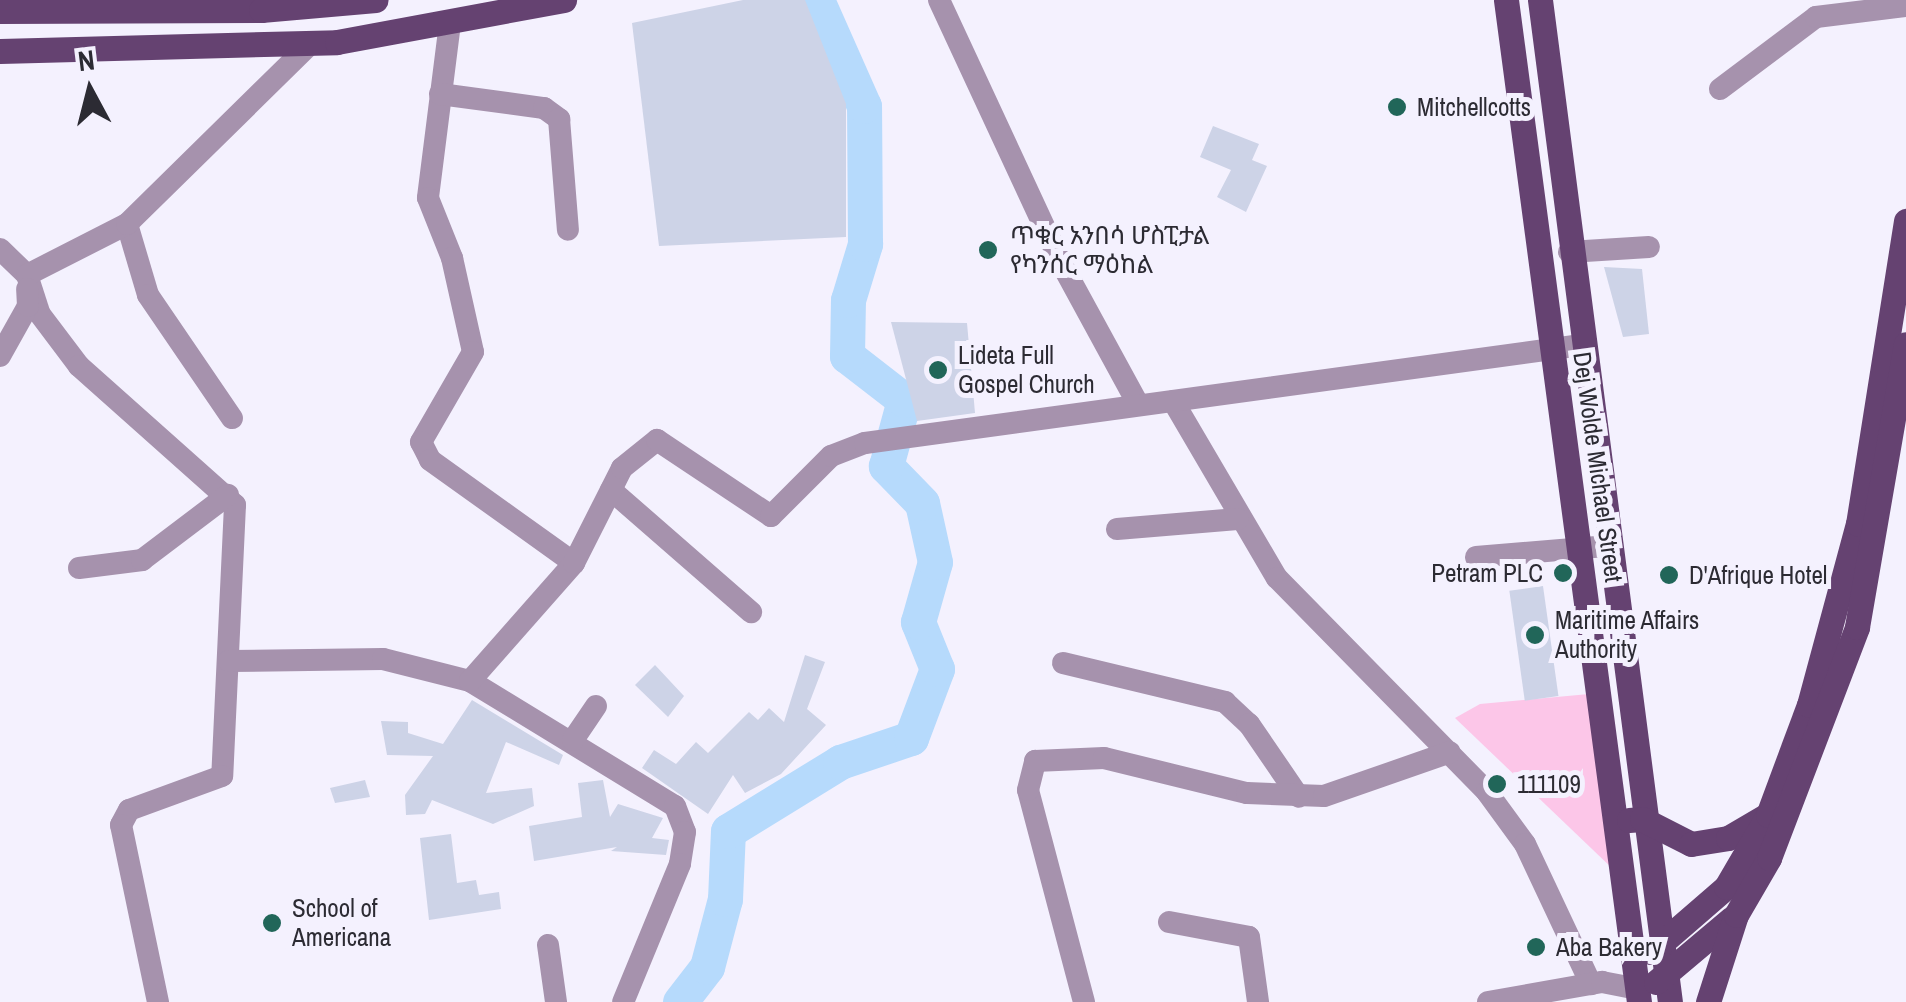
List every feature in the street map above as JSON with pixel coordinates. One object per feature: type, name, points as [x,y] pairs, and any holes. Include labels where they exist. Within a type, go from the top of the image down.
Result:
[{"type":"main road","points":[[0,12],[334,7],[376,0]]},
{"type":"main road","points":[[0,50],[66,52],[309,45],[450,24],[564,0]]},
{"type":"main road","name":"Dej Wolde Michael Street","points":[[1506,0],[1638,995]]},
{"type":"main road","name":"Dej Wolde Michael Street","points":[[1540,0],[1606,546],[1669,990]]},
{"type":"main road","points":[[334,7],[337,42]]},
{"type":"main road","points":[[66,52],[67,13]]},
{"type":"main road","points":[[1638,995],[1669,990],[1736,915],[1769,858],[1857,628],[1906,221]]},
{"type":"main road","points":[[1633,960],[1662,947],[1726,886],[1768,815],[1868,525],[1906,344]]},
{"type":"main road","points":[[1614,822],[1642,819],[1690,844],[1728,838],[1768,815]]},
{"type":"main road","points":[[1708,1002],[1736,915]]},
{"type":"street","points":[[939,0],[1060,260],[1138,404]]},
{"type":"street","points":[[1720,89],[1816,16],[1906,6]]},
{"type":"street","points":[[450,24],[428,198],[474,337],[464,374],[424,430],[424,453],[574,563]]},
{"type":"street","points":[[26,276],[127,224],[309,45]]},
{"type":"street","points":[[440,94],[544,108],[559,119],[568,230]]},
{"type":"street","points":[[127,224],[148,294],[232,418]]},
{"type":"street","points":[[1569,252],[1649,247]]},
{"type":"street","points":[[0,249],[26,276],[40,313],[78,366],[228,495],[237,518],[222,776],[122,814],[158,1002]]},
{"type":"street","points":[[0,356],[28,306],[26,276]]},
{"type":"street","points":[[470,681],[574,563],[634,454],[657,440],[771,516],[831,456],[865,444],[1581,345]]},
{"type":"street","points":[[1173,401],[1238,519],[1314,618],[1450,752],[1525,844],[1597,982],[1638,995]]},
{"type":"street","points":[[611,490],[751,612]]},
{"type":"street","points":[[79,568],[142,560],[228,495]]},
{"type":"street","points":[[1117,529],[1238,519]]},
{"type":"street","points":[[1476,557],[1606,546]]},
{"type":"street","points":[[228,661],[383,659],[470,681],[676,806],[685,832],[672,890],[623,1002]]},
{"type":"street","points":[[1064,663],[1225,702],[1250,724],[1299,797]]},
{"type":"street","points":[[573,740],[596,706]]},
{"type":"street","points":[[1084,1002],[1028,790],[1035,761],[1104,758],[1246,793],[1299,797],[1347,791],[1450,752]]},
{"type":"street","points":[[1169,922],[1249,938],[1258,1002]]},
{"type":"street","points":[[548,945],[556,1002]]},
{"type":"street","points":[[1488,1002],[1597,982],[1633,960]]},
{"type":"shaded area","points":[[1589,694],[1615,871],[1455,718],[1480,704]]},
{"type":"building","points":[[743,0],[805,0],[846,104],[846,237],[659,246],[632,23]]},
{"type":"building","points":[[1213,126],[1259,144],[1252,160],[1267,166],[1246,212],[1217,197],[1231,170],[1200,157]]},
{"type":"building","points":[[1604,267],[1642,269],[1649,334],[1623,337]]},
{"type":"building","name":"Lideta Full Gospel Church","points":[[891,322],[967,323],[975,413],[917,421]]},
{"type":"building","points":[[1543,586],[1558,696],[1525,701],[1509,591]]},
{"type":"building","points":[[805,655],[825,662],[807,709],[826,725],[781,774],[745,793],[733,775],[708,814],[642,768],[654,750],[676,764],[696,742],[708,753],[749,712],[758,720],[769,708],[784,722]]},
{"type":"building","points":[[655,665],[684,696],[668,717],[635,685]]},
{"type":"building","points":[[472,700],[563,755],[559,765],[506,742],[486,793],[532,788],[534,806],[493,824],[432,800],[425,814],[406,815],[405,795],[433,756],[387,755],[381,721],[408,722],[408,733],[443,744]]},
{"type":"building","points":[[365,780],[370,797],[335,803],[330,788]]},
{"type":"building","points":[[603,780],[610,817],[618,804],[663,818],[652,838],[669,840],[666,855],[611,851],[617,847],[534,861],[529,826],[582,817],[578,783]]},
{"type":"building","points":[[451,834],[457,883],[476,880],[479,895],[499,892],[501,909],[429,920],[420,838]]},
{"type":"waterway","points":[[680,1002],[707,967],[725,899],[728,831],[840,762],[911,738],[937,669],[918,622],[935,562],[922,503],[886,466],[904,400],[847,356],[848,300],[865,244],[864,106],[817,0]]},
{"type":"place","name":"Mitchellcotts","points":[[1397,107]]},
{"type":"place","name":"ጥቁር አንበሳ ሆስፒታል የካንሰር ማዕከል","points":[[988,250]]},
{"type":"place","name":"Lideta Full Gospel Church","points":[[938,370]]},
{"type":"place","name":"Petram PLC","points":[[1563,573]]},
{"type":"place","name":"D'Afrique Hotel","points":[[1669,575]]},
{"type":"place","name":"Maritime Affairs Authority","points":[[1535,635]]},
{"type":"place","name":"111109","points":[[1497,784]]},
{"type":"place","name":"School of Americana","points":[[272,923]]},
{"type":"place","name":"Aba Bakery","points":[[1536,947]]}]
